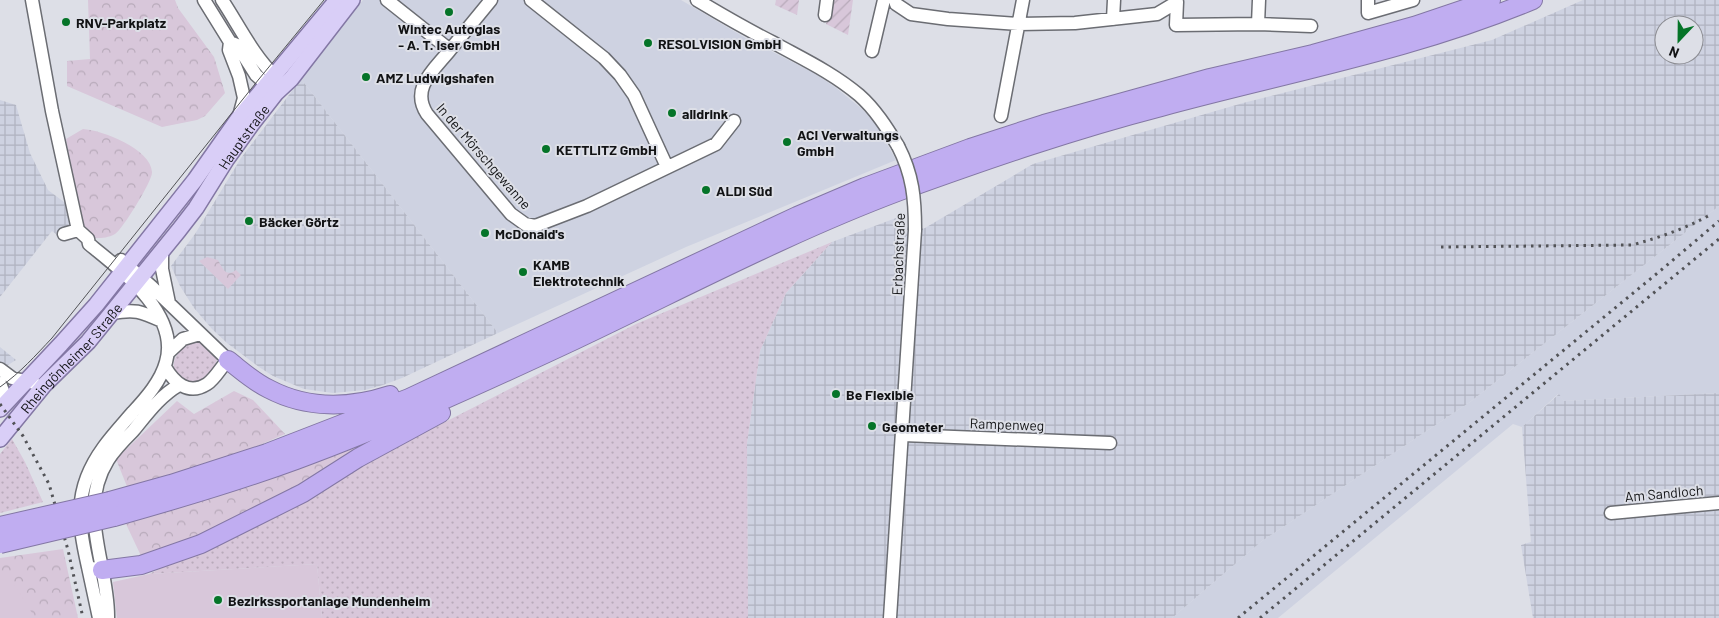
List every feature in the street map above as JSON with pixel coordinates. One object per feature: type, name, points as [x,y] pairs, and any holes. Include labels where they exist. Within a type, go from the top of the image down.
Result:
[{"type":"highway","points":[[0,544],[112,509],[290,445],[409,398],[797,216],[864,187],[1044,124],[1210,78],[1312,54],[1414,26],[1491,0]]},
{"type":"highway","points":[[0,526],[194,494],[300,459],[460,393],[577,339],[762,249],[861,206],[901,191],[1050,139],[1159,107],[1422,40],[1490,18],[1533,0]]},
{"type":"highway","points":[[228,360],[256,382],[270,390],[301,401],[325,405],[356,404],[444,382]]},
{"type":"highway","points":[[95,569],[141,565],[190,549],[214,538],[303,493],[358,458],[451,408],[460,393]]},
{"type":"main road","name":"Hauptstraße","points":[[2,407],[79,325],[195,180],[238,119],[273,85],[291,79],[352,0]]},
{"type":"main road","name":"Hauptstraße","points":[[137,281],[196,208],[273,85],[334,3]]},
{"type":"main road","name":"Rheingönheimer Straße","points":[[0,438],[44,385],[78,353],[137,281]]},
{"type":"street","points":[[32,0],[52,111],[78,230],[88,239],[89,244],[125,268],[137,281],[162,321],[166,332],[168,352],[165,367],[150,393],[105,444],[86,479],[81,498],[79,521],[95,569],[108,618]]},
{"type":"street","points":[[204,0],[230,42],[237,45],[252,70],[273,85]]},
{"type":"street","points":[[222,0],[267,69],[273,85]]},
{"type":"street","points":[[387,0],[450,50]]},
{"type":"street","name":"In der Mörschgewanne","points":[[491,0],[423,85],[420,95],[422,104],[428,114],[520,222],[530,226],[541,225],[587,206],[716,144],[734,121]]},
{"type":"street","points":[[531,0],[604,58],[620,75],[634,95],[667,167]]},
{"type":"street","name":"Erbachstraße","points":[[697,0],[752,32],[818,66],[860,96],[888,129],[898,146],[911,178],[915,230],[890,618]]},
{"type":"street","points":[[825,15],[827,0]]},
{"type":"street","points":[[872,51],[884,0]]},
{"type":"street","points":[[895,0],[896,4],[911,14],[948,19],[1019,24],[1074,23],[1157,14],[1177,1]]},
{"type":"street","points":[[1001,116],[1023,0]]},
{"type":"street","points":[[1113,19],[1114,0]]},
{"type":"street","points":[[1258,24],[1259,0]]},
{"type":"street","points":[[1368,0],[1368,13],[1413,0]]},
{"type":"street","points":[[1177,1],[1176,25],[1258,24],[1311,26]]},
{"type":"street","points":[[230,42],[229,50],[239,76],[244,98],[238,119]]},
{"type":"street","points":[[64,234],[78,230]]},
{"type":"street","points":[[162,250],[162,269],[169,303]]},
{"type":"street","points":[[137,281],[169,303],[228,360],[208,384],[195,389],[179,385],[173,380],[165,367]]},
{"type":"street","points":[[112,313],[135,310],[162,321]]},
{"type":"street","points":[[168,352],[183,339],[200,334]]},
{"type":"street","points":[[0,369],[12,378],[44,385]]},
{"type":"street","points":[[0,383],[3,391],[2,407]]},
{"type":"street","points":[[99,618],[95,569],[94,510],[97,487],[104,468],[114,452],[166,393],[179,385]]},
{"type":"street","name":"Rampenweg","points":[[903,435],[1110,443]]},
{"type":"street","name":"Am Sandloch","points":[[1611,513],[1719,503]]},
{"type":"shaded area","points":[[363,0],[681,0],[749,40],[814,73],[835,87],[862,109],[876,124],[896,160],[686,247],[498,333],[301,79]]},
{"type":"shaded area","points":[[1583,0],[1719,0],[1719,206],[1470,402],[1262,541],[1172,618],[748,618],[747,443],[760,351],[786,293],[832,242],[904,215],[906,233],[925,228],[1033,164],[1243,103],[1492,40]]},
{"type":"shaded area","points":[[301,79],[498,333],[383,385],[365,390],[333,393],[304,389],[273,376],[227,343],[194,308],[180,286],[171,266],[195,234],[241,158]]},
{"type":"shaded area","points":[[0,100],[16,105],[30,153],[48,190],[76,211],[79,228],[61,238],[52,231],[0,297]]},
{"type":"shaded area","points":[[1719,206],[1719,393],[1564,401],[1558,394],[1522,427],[1513,424],[1278,618],[1172,618],[1262,541],[1470,402]]},
{"type":"shaded area","points":[[0,347],[16,360],[0,370]]},
{"type":"shaded area","points":[[1719,393],[1719,618],[1533,618],[1521,545],[1531,542],[1522,427],[1559,394],[1564,401]]},
{"type":"green space","points":[[88,0],[175,0],[178,8],[214,57],[225,93],[205,116],[197,120],[162,127],[67,86],[67,61],[90,59]]},
{"type":"green space","points":[[776,0],[799,0],[797,15],[775,5]]},
{"type":"green space","points":[[831,0],[853,0],[848,35],[826,24]]},
{"type":"green space","points":[[83,129],[102,133],[124,142],[135,149],[150,164],[151,177],[143,194],[119,231],[112,236],[88,238],[83,233],[66,139]]},
{"type":"green space","points":[[832,242],[786,293],[760,351],[747,443],[748,618],[322,618],[317,564],[149,574],[313,496],[365,463],[636,324]]},
{"type":"green space","points":[[207,257],[218,260],[227,272],[236,270],[241,275],[228,289],[199,261]]},
{"type":"green space","points":[[200,341],[211,348],[217,360],[211,373],[203,381],[194,385],[175,375],[174,361],[187,343]]},
{"type":"green space","points":[[234,391],[253,400],[285,434],[216,464],[128,489],[116,459],[177,401],[194,414]]},
{"type":"green space","points":[[382,433],[383,437],[317,477],[230,523],[142,558],[126,524]]},
{"type":"green space","points":[[12,439],[25,462],[43,502],[0,513],[0,454]]},
{"type":"green space","points":[[63,549],[78,618],[0,618],[0,558]]},
{"type":"green space","name":"Bezirkssportanlage Mundenheim","points":[[317,564],[322,618],[117,618],[113,582],[149,574]]},
{"type":"green space","points":[[8,574],[35,618],[0,618],[0,578]]},
{"type":"tram line","points":[[0,387],[21,370],[52,338],[324,0]]},
{"type":"railway","points":[[1441,247],[1632,245],[1672,232],[1710,215]]},
{"type":"railway","points":[[1238,618],[1719,221]]},
{"type":"railway","points":[[1260,618],[1719,239]]},
{"type":"railway","points":[[0,404],[23,436],[49,484],[68,550],[83,618]]},
{"type":"place","name":"Wintec Autoglas - A. T. Iser GmbH","points":[[449,12]]},
{"type":"place","name":"RNV-Parkplatz","points":[[66,22]]},
{"type":"place","name":"RESOLVISION GmbH","points":[[648,43]]},
{"type":"place","name":"AMZ Ludwigshafen","points":[[366,77]]},
{"type":"place","name":"alldrink","points":[[672,113]]},
{"type":"place","name":"ACI Verwaltungs GmbH","points":[[787,142]]},
{"type":"place","name":"KETTLITZ GmbH","points":[[546,149]]},
{"type":"place","name":"ALDI Süd","points":[[706,190]]},
{"type":"place","name":"Bäcker Görtz","points":[[249,221]]},
{"type":"place","name":"McDonald's","points":[[485,233]]},
{"type":"place","name":"KAMB Elektrotechnik","points":[[523,272]]},
{"type":"place","name":"Be Flexible","points":[[836,394]]},
{"type":"place","name":"Geometer","points":[[872,426]]},
{"type":"place","name":"Bezirkssportanlage Mundenheim","points":[[218,600]]}]
